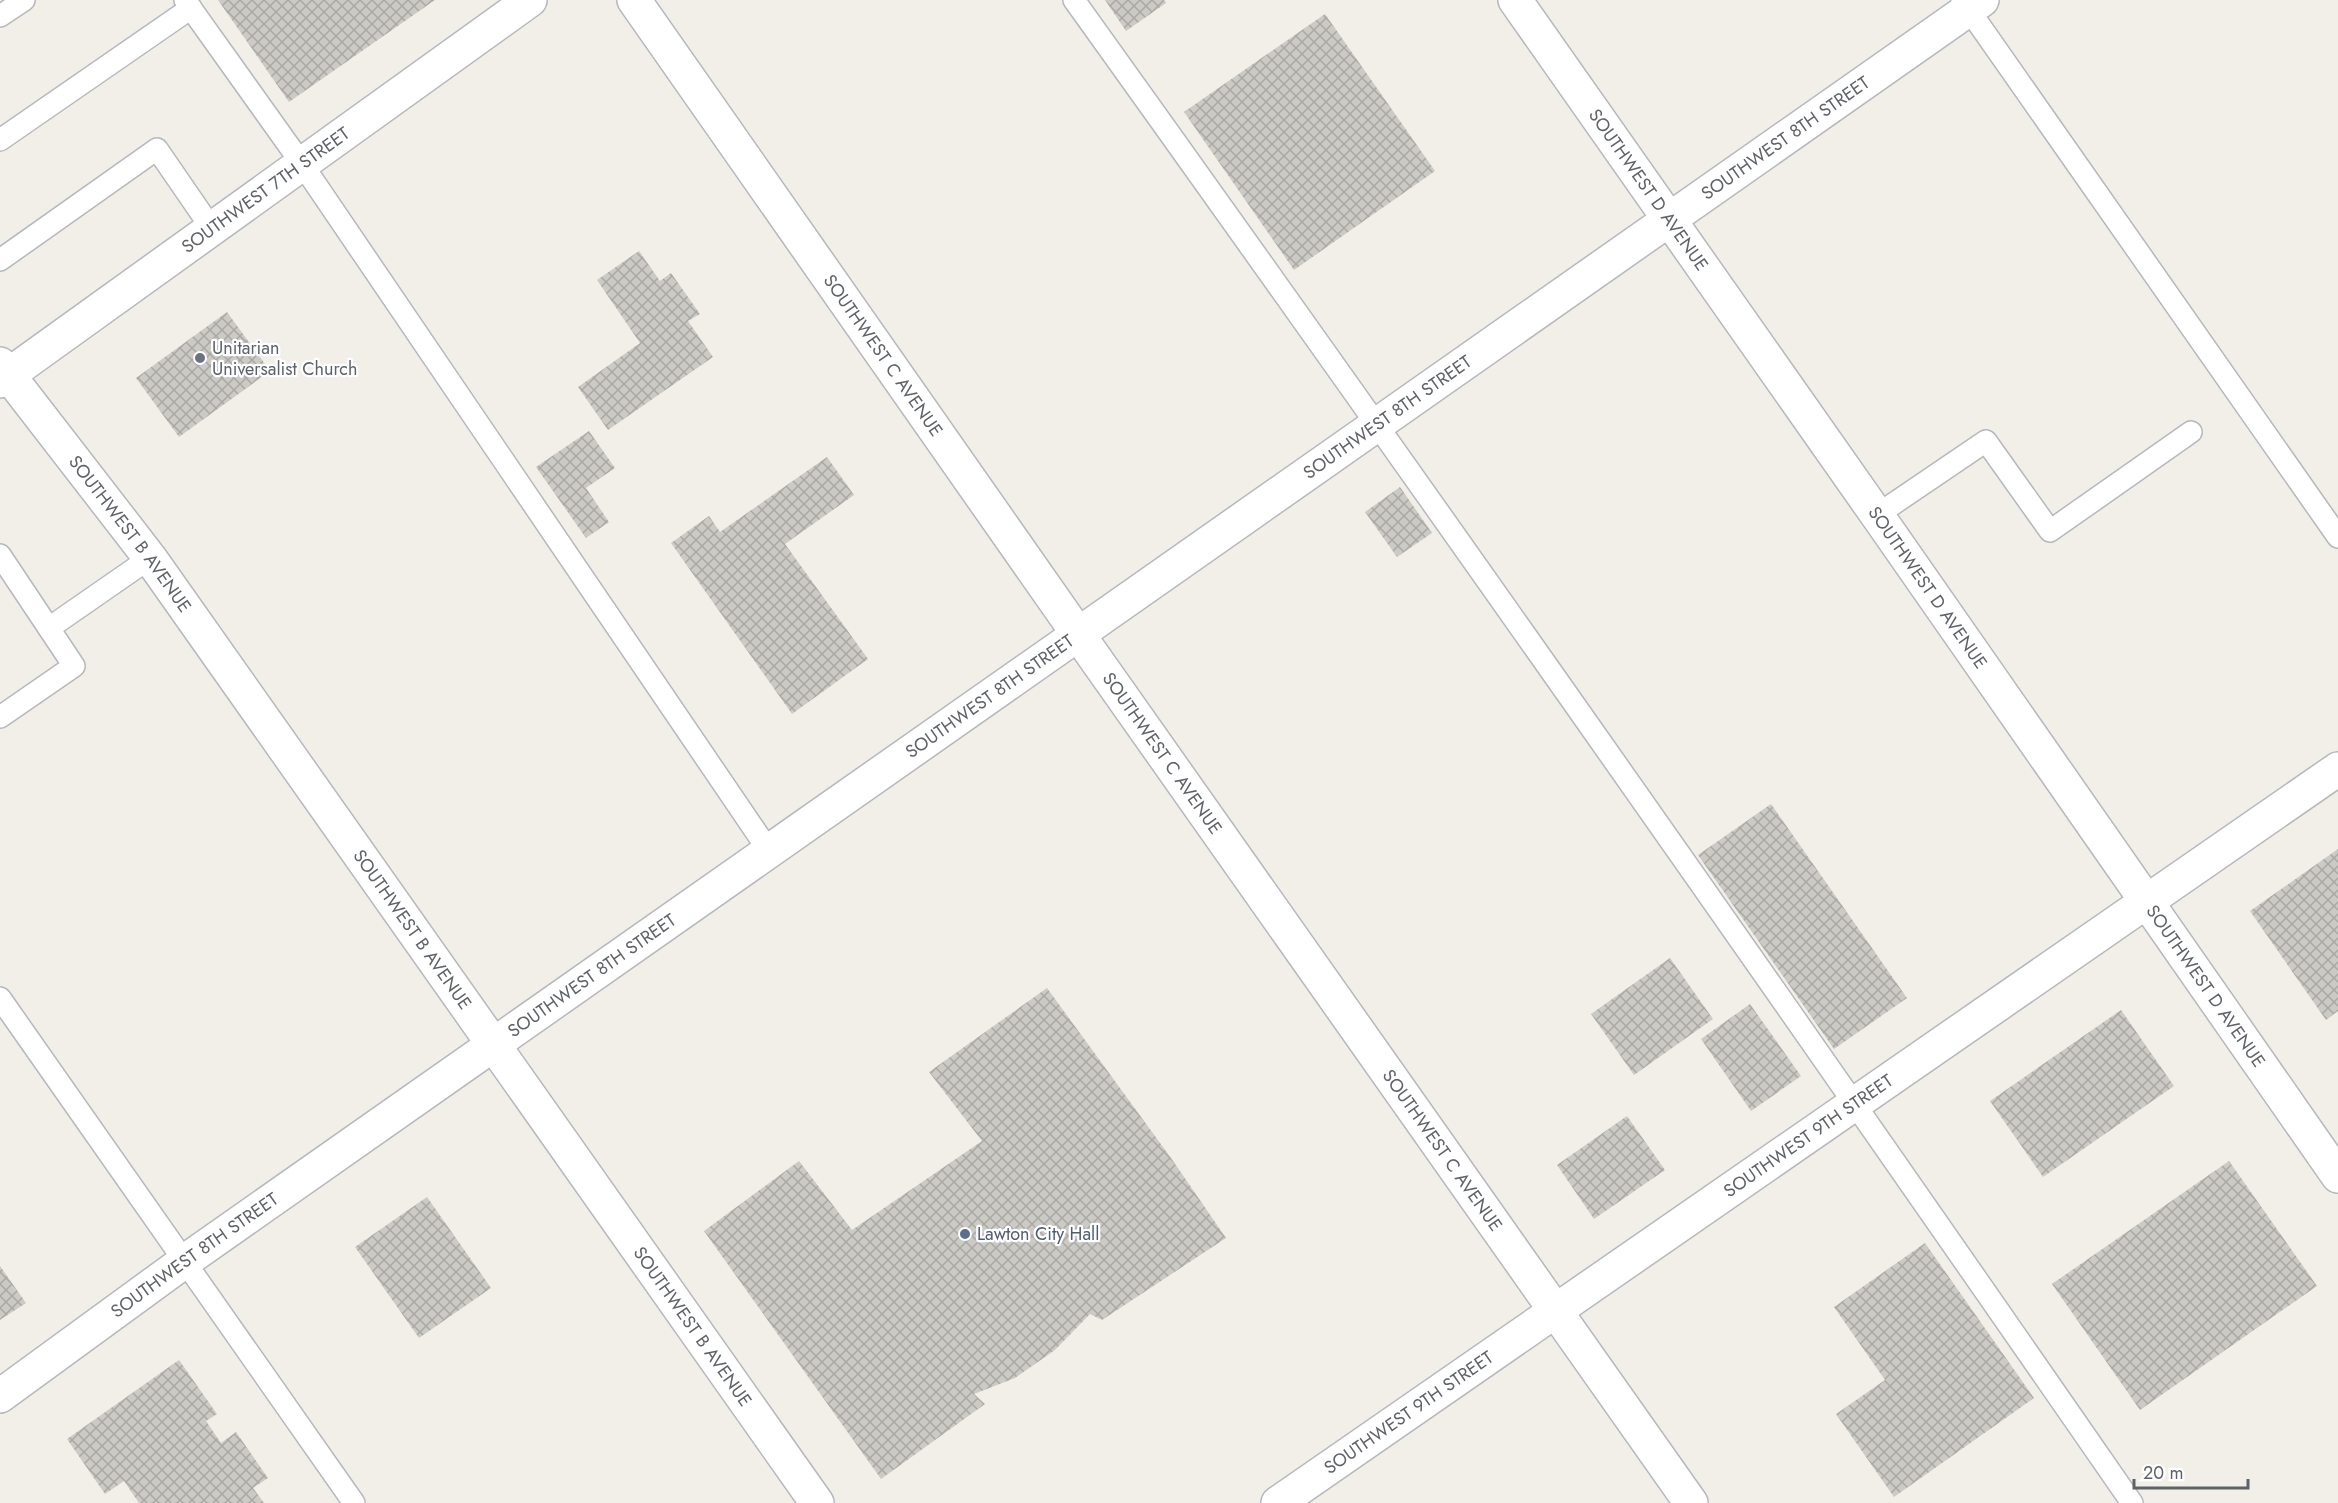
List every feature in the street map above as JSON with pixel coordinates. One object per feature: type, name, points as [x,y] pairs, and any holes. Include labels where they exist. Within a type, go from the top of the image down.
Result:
[{"type":"street","name":"SOUTHWEST 7TH STREET","points":[[3,373],[212,229],[530,0]]},
{"type":"street","name":"SOUTHWEST C AVENUE","points":[[634,0],[1691,1503]]},
{"type":"street","name":"SOUTHWEST D AVENUE","points":[[1515,0],[1878,515],[2338,1176]]},
{"type":"street","name":"SOUTHWEST 8TH STREET","points":[[0,1396],[185,1261],[1670,218],[1970,3]]},
{"type":"street","name":"SOUTHWEST B AVENUE","points":[[3,373],[150,558],[817,1503]]},
{"type":"street","name":"SOUTHWEST 9TH STREET","points":[[1278,1503],[2338,769]]},
{"type":"lane","points":[[0,16],[24,0]]},
{"type":"lane","points":[[1074,0],[1855,1103],[2132,1503]]},
{"type":"lane","points":[[1970,3],[2338,537]]},
{"type":"lane","points":[[0,140],[188,4],[302,164],[770,851]]},
{"type":"lane","points":[[0,260],[157,149],[212,229]]},
{"type":"lane","points":[[1878,515],[1986,441],[2050,531],[2191,432]]},
{"type":"lane","points":[[0,555],[74,666],[0,717]]},
{"type":"lane","points":[[49,628],[150,558]]},
{"type":"lane","points":[[0,998],[354,1503]]},
{"type":"building","points":[[218,0],[435,0],[289,102]]},
{"type":"building","points":[[1105,0],[1164,0],[1166,3],[1126,31]]},
{"type":"building","points":[[1325,14],[1435,171],[1294,270],[1184,112]]},
{"type":"building","points":[[639,251],[660,281],[671,273],[700,314],[688,321],[713,357],[608,430],[578,387],[640,343],[597,280]]},
{"type":"building","points":[[227,312],[270,371],[179,437],[136,378]]},
{"type":"building","points":[[589,431],[615,468],[586,488],[609,522],[586,538],[536,467]]},
{"type":"building","points":[[827,457],[854,495],[785,544],[868,659],[792,714],[671,543],[709,516],[720,532]]},
{"type":"building","points":[[1400,487],[1432,533],[1397,557],[1365,512]]},
{"type":"building","points":[[1771,804],[1907,998],[1834,1049],[1698,855]]},
{"type":"building","points":[[2338,849],[2338,1011],[2326,1020],[2250,911]]},
{"type":"building","points":[[1670,958],[1713,1019],[1634,1075],[1591,1014]]},
{"type":"building","name":"Lawton City Hall","points":[[1047,988],[1171,1158],[1226,1238],[1102,1320],[1090,1314],[1055,1350],[1015,1378],[974,1394],[985,1404],[881,1479],[704,1231],[799,1161],[852,1230],[982,1141],[929,1072]]},
{"type":"building","points":[[1750,1004],[1801,1076],[1751,1111],[1701,1039]]},
{"type":"building","points":[[2121,1010],[2174,1086],[2043,1177],[1990,1101]]},
{"type":"building","points":[[1627,1116],[1665,1170],[1594,1219],[1557,1165]]},
{"type":"building","points":[[2229,1161],[2317,1286],[2140,1410],[2052,1284]]},
{"type":"building","points":[[427,1197],[491,1288],[419,1338],[355,1247]]},
{"type":"building","points":[[1925,1243],[2034,1398],[1894,1497],[1836,1414],[1885,1380],[1834,1307]]},
{"type":"building","points":[[0,1266],[26,1303],[0,1320]]},
{"type":"building","points":[[179,1360],[217,1414],[206,1421],[221,1443],[236,1432],[268,1478],[253,1488],[264,1503],[139,1503],[124,1481],[105,1494],[67,1439]]},
{"type":"place","name":"Unitarian Universalist Church","points":[[200,358]]},
{"type":"place","name":"Lawton City Hall","points":[[965,1234]]}]
